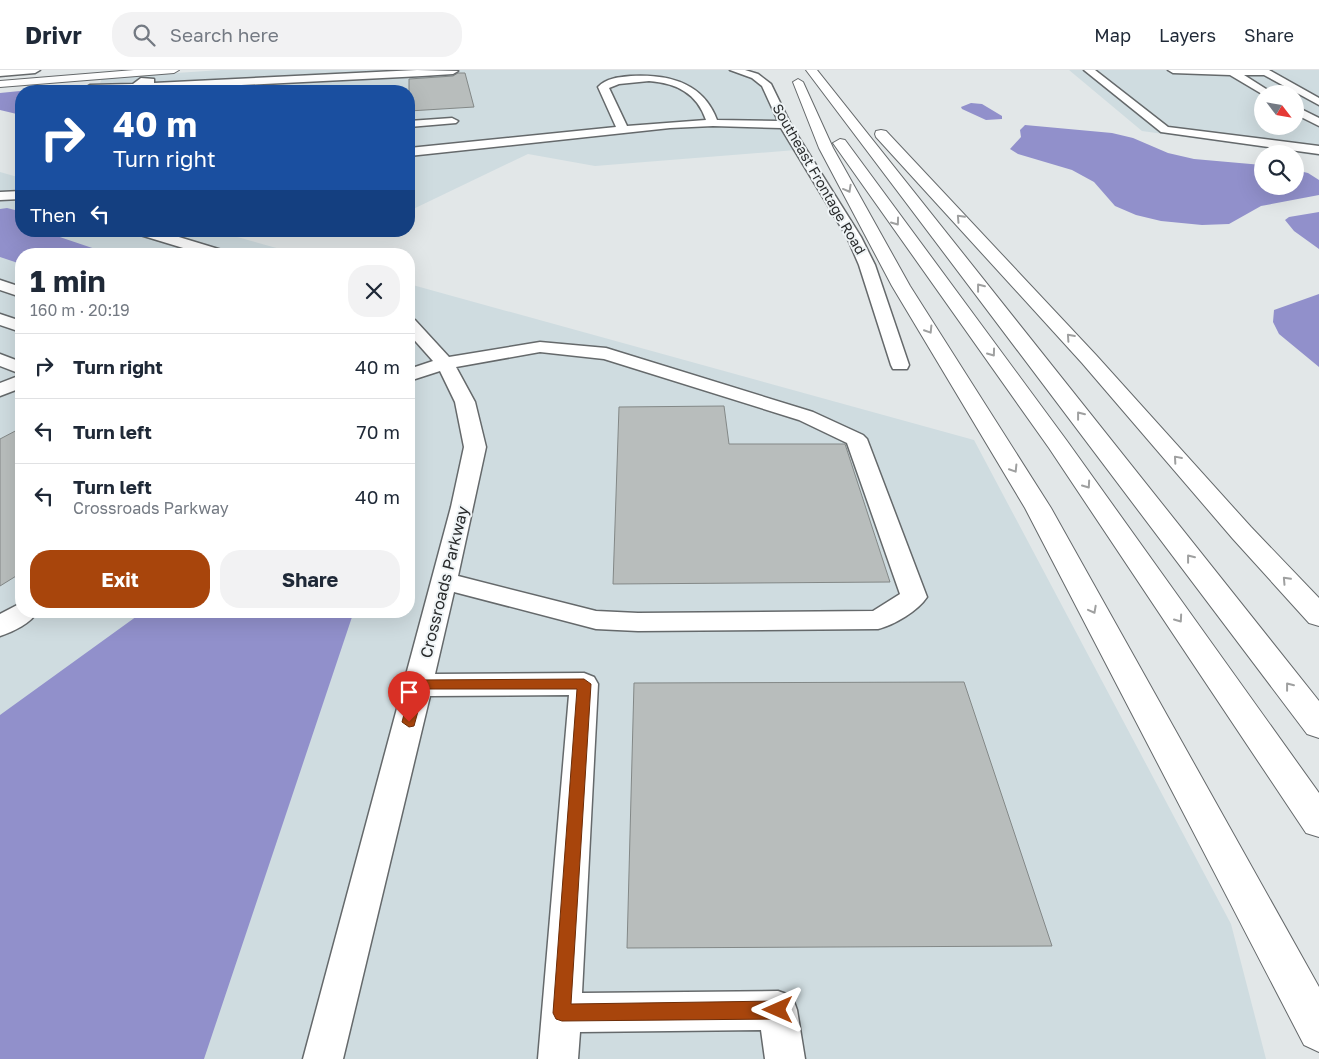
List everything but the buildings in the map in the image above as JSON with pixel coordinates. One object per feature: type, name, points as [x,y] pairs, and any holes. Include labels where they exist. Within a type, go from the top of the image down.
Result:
[{"type":"main road","points":[[0,84],[98,73],[174,70]]},
{"type":"main road","points":[[805,77],[858,110],[1090,359],[1242,533],[1319,616]]},
{"type":"main road","points":[[805,77],[1319,725]]},
{"type":"main road","points":[[805,77],[882,203],[1060,446],[1319,822]]},
{"type":"main road","points":[[805,77],[826,148],[849,191],[901,286],[1038,508],[1319,1030]]},
{"type":"street","points":[[0,73],[35,70]]},
{"type":"street","points":[[138,85],[141,81],[255,72],[349,70]]},
{"type":"street","name":"Southeast Frontage Road","points":[[735,70],[755,76],[766,84],[785,125],[854,237],[867,265],[900,365]]},
{"type":"street","points":[[1089,70],[1165,130],[1319,150]]},
{"type":"street","points":[[1173,70],[1263,71],[1319,102]]},
{"type":"street","points":[[172,85],[422,71],[453,71]]},
{"type":"street","points":[[1232,72],[1254,85]]},
{"type":"street","points":[[92,85],[98,73]]},
{"type":"street","points":[[623,129],[603,87],[616,82],[647,78],[669,80],[692,90],[709,108],[713,123]]},
{"type":"street","points":[[1304,114],[1319,123]]},
{"type":"street","points":[[415,124],[452,121]]},
{"type":"street","points":[[415,151],[623,129],[713,123],[785,125]]},
{"type":"street","points":[[1165,130],[1254,132]]},
{"type":"street","points":[[1274,144],[1319,145]]},
{"type":"street","points":[[0,196],[15,195]]},
{"type":"street","points":[[162,237],[200,248]]},
{"type":"street","points":[[0,284],[15,290]]},
{"type":"street","points":[[0,319],[15,325]]},
{"type":"street","name":"Crossroads Parkway","points":[[323,1059],[464,507],[475,447],[465,402],[444,363],[415,331]]},
{"type":"street","points":[[415,373],[444,363],[540,346],[606,354],[806,416],[856,440],[914,597],[878,620],[638,622],[596,620],[445,581]]},
{"type":"street","points":[[0,360],[15,366]]},
{"type":"street","points":[[0,390],[15,384]]},
{"type":"street","points":[[0,627],[15,617]]},
{"type":"street","points":[[418,684],[584,684],[558,1059]]},
{"type":"street","points":[[562,1013],[778,1010],[785,1059]]},
{"type":"shaded area","points":[[221,70],[728,70],[753,77],[763,86],[796,150],[595,166],[528,154],[415,208],[415,85],[99,85],[102,78]]},
{"type":"shaded area","points":[[1069,70],[1319,70],[1319,156],[1304,154],[1304,145],[1254,145],[1254,147],[1142,131]]},
{"type":"shaded area","points":[[0,172],[15,176],[15,237],[237,237],[277,248],[15,248],[15,618],[415,618],[415,286],[974,440],[1231,924],[1266,1059],[0,1059]]},
{"type":"water","points":[[15,92],[15,114],[0,110],[0,93]]},
{"type":"water","points":[[971,103],[982,104],[1002,116],[1002,119],[986,120],[962,109],[961,107]]},
{"type":"water","points":[[1025,125],[1112,133],[1133,138],[1168,153],[1194,159],[1254,164],[1254,195],[1304,195],[1304,172],[1319,180],[1319,195],[1261,206],[1229,224],[1202,225],[1161,221],[1136,215],[1115,206],[1094,182],[1072,170],[1018,154],[1010,149],[1021,137],[1020,130]]},
{"type":"water","points":[[0,209],[15,210],[15,237],[60,237],[92,248],[15,248],[15,262],[0,257]]},
{"type":"water","points":[[1319,212],[1319,249],[1294,231],[1285,220],[1289,217]]},
{"type":"water","points":[[1319,294],[1319,367],[1279,334],[1273,322],[1274,310]]},
{"type":"water","points":[[134,618],[352,618],[204,1059],[0,1059],[0,715]]},
{"type":"route","points":[[409,722],[418,684],[584,684],[562,1013],[778,1010]]}]
